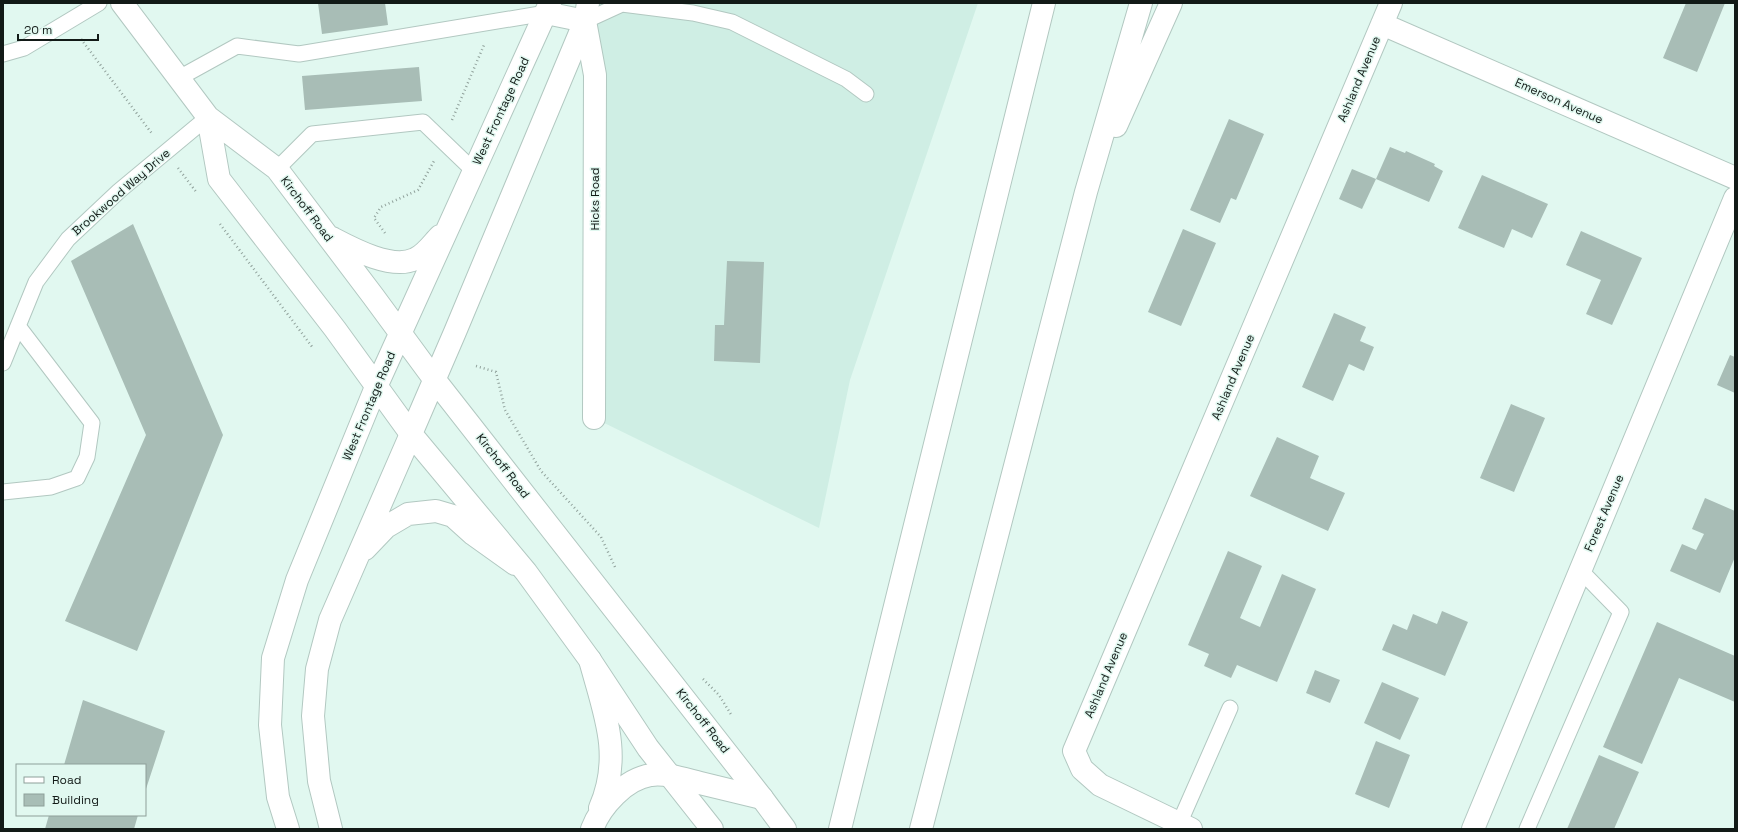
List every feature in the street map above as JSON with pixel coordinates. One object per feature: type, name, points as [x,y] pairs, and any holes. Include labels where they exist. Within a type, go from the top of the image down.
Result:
[{"type":"main road","name":"Kirchoff Road","points":[[122,3],[208,117],[276,169],[434,379],[785,829]]},
{"type":"main road","points":[[841,822],[1044,3]]},
{"type":"main road","points":[[921,829],[1086,192],[1133,26],[1141,3]]},
{"type":"main road","points":[[1086,192],[1171,3]]},
{"type":"main road","name":"Ashland Avenue","points":[[1183,827],[1100,785],[1082,769],[1074,751],[1391,3]]},
{"type":"main road","points":[[331,829],[320,780],[313,716],[317,669],[330,620],[455,332],[586,12],[548,8]]},
{"type":"main road","name":"West Frontage Road","points":[[288,829],[278,797],[270,725],[274,658],[297,580],[376,387],[548,8]]},
{"type":"main road","name":"Hicks Road","points":[[586,12],[595,75],[594,418]]},
{"type":"main road","name":"Emerson Avenue","points":[[1382,24],[1735,178]]},
{"type":"main road","name":"Kirchoff Road","points":[[208,117],[219,179],[335,329],[411,434],[526,572],[590,660],[648,748],[712,829]]},
{"type":"main road","name":"Forest Avenue","points":[[1473,829],[1735,198]]},
{"type":"main road","points":[[327,236],[354,250],[374,257],[399,261],[415,259],[426,250],[449,226]]},
{"type":"main road","points":[[357,556],[386,527],[408,514],[436,511],[453,516],[473,534],[526,572]]},
{"type":"main road","points":[[590,660],[612,743],[611,774],[606,796],[595,821]]},
{"type":"main road","points":[[595,821],[608,801],[641,778],[651,775],[671,776],[762,798]]},
{"type":"lane","points":[[3,54],[24,48],[99,3]]},
{"type":"lane","points":[[586,12],[622,4],[693,13],[732,22],[846,79],[866,94]]},
{"type":"lane","points":[[179,78],[237,46],[299,54],[548,8]]},
{"type":"lane","name":"Brookwood Way Drive","points":[[3,363],[36,282],[68,239],[119,191],[208,117]]},
{"type":"lane","points":[[276,169],[312,134],[423,122],[474,171]]},
{"type":"lane","points":[[3,492],[51,487],[77,478],[87,457],[92,423],[18,326]]},
{"type":"lane","points":[[1526,829],[1621,612],[1580,570]]},
{"type":"lane","points":[[1183,827],[1230,708]]},
{"type":"path","points":[[68,21],[199,196]]},
{"type":"path","points":[[218,222],[313,348]]},
{"type":"path","points":[[476,366],[496,372],[505,410],[541,471],[601,538],[616,570]]},
{"type":"path","points":[[699,676],[719,695],[735,722]]},
{"type":"shaded area","points":[[588,3],[978,3],[850,380],[819,528],[594,418]]},
{"type":"building","points":[[318,3],[385,3],[388,25],[322,34]]},
{"type":"building","points":[[1686,3],[1725,3],[1697,72],[1663,58]]},
{"type":"building","points":[[419,67],[422,101],[305,110],[302,76]]},
{"type":"building","points":[[1229,119],[1264,134],[1236,200],[1231,198],[1220,223],[1190,210]]},
{"type":"building","points":[[1390,147],[1405,153],[1406,151],[1435,164],[1434,166],[1443,171],[1429,202],[1376,179]]},
{"type":"building","points":[[1352,169],[1376,179],[1362,209],[1339,199]]},
{"type":"building","points":[[1482,175],[1548,204],[1532,238],[1512,229],[1504,248],[1458,228]]},
{"type":"building","points":[[133,224],[223,435],[137,651],[65,621],[146,435],[71,261]]},
{"type":"building","points":[[1183,229],[1216,243],[1181,326],[1148,312]]},
{"type":"building","points":[[1581,231],[1642,258],[1612,325],[1586,314],[1601,280],[1566,265]]},
{"type":"building","points":[[727,261],[764,262],[760,363],[714,361],[715,325],[724,325]]},
{"type":"building","points":[[1334,313],[1366,327],[1360,341],[1374,347],[1364,371],[1349,364],[1333,401],[1302,387]]},
{"type":"building","points":[[1730,355],[1735,357],[1735,393],[1717,385]]},
{"type":"building","points":[[1511,404],[1545,418],[1514,492],[1480,478]]},
{"type":"building","points":[[1277,437],[1319,456],[1310,478],[1345,493],[1328,531],[1250,496]]},
{"type":"building","points":[[1705,498],[1735,511],[1735,557],[1720,593],[1670,571],[1682,544],[1696,550],[1704,534],[1692,529]]},
{"type":"building","points":[[1228,551],[1262,566],[1240,618],[1260,627],[1282,574],[1316,589],[1277,682],[1237,665],[1231,678],[1204,666],[1209,654],[1188,645]]},
{"type":"building","points":[[1442,611],[1468,622],[1445,676],[1382,650],[1393,624],[1407,630],[1413,614],[1437,624]]},
{"type":"building","points":[[1657,622],[1735,656],[1735,702],[1679,678],[1642,764],[1603,747]]},
{"type":"building","points":[[1315,670],[1340,680],[1330,703],[1306,693]]},
{"type":"building","points":[[1382,682],[1419,698],[1400,740],[1364,723]]},
{"type":"building","points":[[83,700],[165,731],[146,789],[146,764],[64,764]]},
{"type":"building","points":[[1376,741],[1410,755],[1389,808],[1355,794]]},
{"type":"building","points":[[1599,755],[1639,772],[1614,829],[1567,829]]},
{"type":"building","points":[[49,816],[138,816],[134,829],[45,829]]}]
